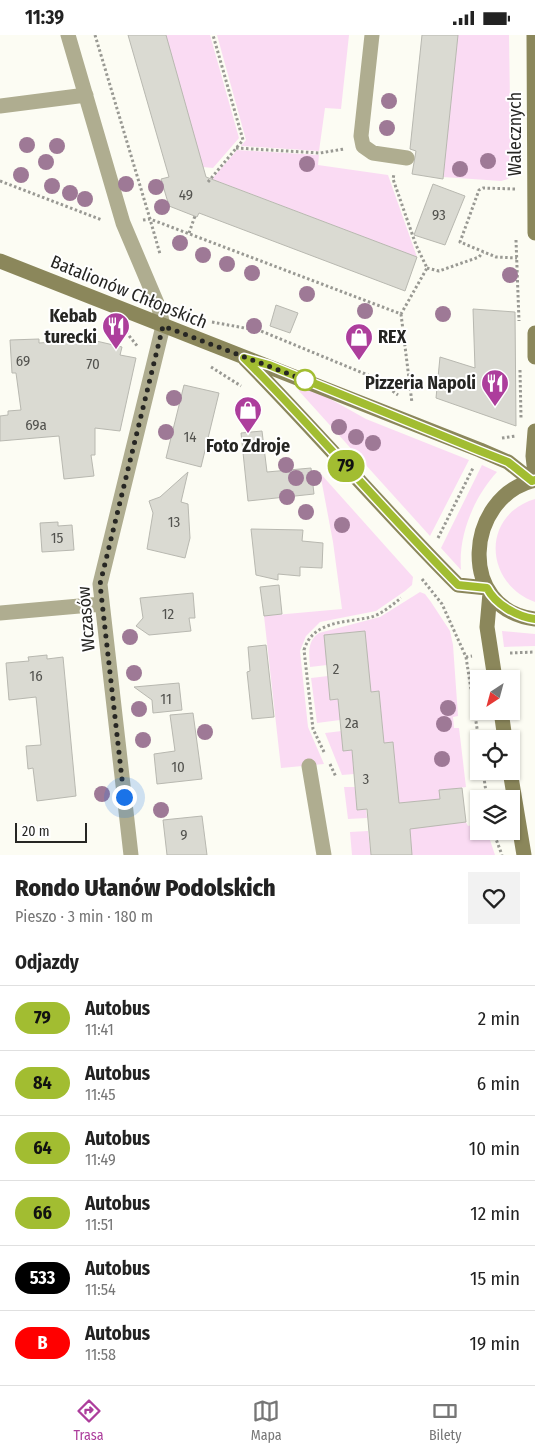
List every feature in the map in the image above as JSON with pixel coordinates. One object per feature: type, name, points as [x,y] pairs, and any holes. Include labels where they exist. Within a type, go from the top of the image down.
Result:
[{"type":"street","points":[[68,35],[123,223],[159,308],[163,326]]},
{"type":"street","points":[[372,35],[361,136],[363,146],[373,153],[402,158]]},
{"type":"street","name":"Walecznych","points":[[534,35],[535,233]]},
{"type":"street","points":[[0,106],[86,95]]},
{"type":"street","name":"Batalionów Chłopskich","points":[[0,261],[244,358],[269,365],[508,462],[534,478]]},
{"type":"street","name":"Wczasów","points":[[131,855],[100,584],[102,569],[163,326]]},
{"type":"street","points":[[535,333],[535,357]]},
{"type":"street","name":"Batalionów Chłopskich","points":[[244,358],[298,413],[417,544],[458,585],[488,590]]},
{"type":"street","points":[[494,670],[487,627],[488,590],[478,557],[482,530],[496,503],[508,493],[534,478],[535,431]]},
{"type":"street","points":[[488,590],[512,611],[535,619]]},
{"type":"street","points":[[0,613],[102,604]]},
{"type":"street","points":[[309,766],[324,855]]},
{"type":"street","points":[[512,780],[524,855]]},
{"type":"path","points":[[95,35],[150,219]]},
{"type":"path","points":[[208,182],[243,140],[213,35]]},
{"type":"path","points":[[236,148],[320,153],[363,146]]},
{"type":"path","points":[[402,158],[393,179],[416,245],[427,268]]},
{"type":"path","points":[[0,181],[110,223],[150,219],[401,314]]},
{"type":"path","points":[[511,189],[483,188],[479,190],[460,242],[496,257],[517,258]]},
{"type":"path","points":[[189,233],[195,216]]},
{"type":"path","points":[[427,268],[439,271],[479,257],[483,252]]},
{"type":"path","points":[[412,405],[401,314],[427,268]]},
{"type":"path","points":[[204,363],[243,388]]},
{"type":"path","points":[[436,542],[475,463]]},
{"type":"path","points":[[418,574],[442,604],[466,657],[477,730]]},
{"type":"path","points":[[324,753],[313,729],[304,650],[306,641],[318,629],[373,616],[401,599]]},
{"type":"path","points":[[505,653],[535,651]]},
{"type":"path","points":[[466,657],[476,655]]},
{"type":"path","points":[[328,761],[336,777]]},
{"type":"path","points":[[496,840],[502,855]]},
{"type":"shaded area","points":[[166,35],[210,35],[239,138],[213,168],[203,167]]},
{"type":"shaded area","points":[[217,35],[349,35],[341,109],[325,108],[319,151],[241,146],[246,140]]},
{"type":"shaded area","points":[[458,35],[509,35],[511,175],[508,179],[501,181],[443,177]]},
{"type":"shaded area","points":[[237,150],[319,155],[318,165],[388,175],[417,257],[212,179]]},
{"type":"shaded area","points":[[298,385],[307,386],[366,419],[469,460],[430,536],[299,391]]},
{"type":"shaded area","points":[[482,465],[497,472],[481,493],[469,517],[462,543],[461,570],[441,548]]},
{"type":"shaded area","points":[[320,473],[413,577],[412,585],[376,611],[320,622],[306,636],[300,651],[308,727],[324,764],[281,768],[264,616],[342,609],[333,542]]},
{"type":"shaded area","points":[[535,499],[535,602],[518,593],[506,580],[498,565],[496,549],[498,534],[505,519],[517,507]]},
{"type":"shaded area","points":[[420,592],[425,594],[450,631],[453,645],[458,716],[453,717],[454,728],[459,728],[466,787],[440,791],[444,825],[466,822],[468,826],[470,826],[470,840],[490,840],[495,855],[412,855],[407,802],[399,803],[384,743],[379,691],[371,692],[327,665],[310,667],[309,652],[312,640],[319,633],[380,617]]},
{"type":"shaded area","points":[[502,631],[535,634],[535,646],[504,647]]},
{"type":"shaded area","points":[[328,676],[330,700],[338,699],[340,720],[317,723],[311,678]]},
{"type":"shaded area","points":[[342,731],[343,751],[352,750],[354,774],[342,775],[325,733]]},
{"type":"shaded area","points":[[344,787],[355,787],[357,810],[366,809],[367,818],[348,819]]},
{"type":"shaded area","points":[[368,831],[371,855],[352,855],[350,832]]},
{"type":"building","points":[[128,35],[166,35],[206,177],[417,257],[405,291],[199,213],[197,217],[169,206],[161,179],[169,177]]},
{"type":"building","points":[[422,35],[458,35],[443,179],[412,174],[416,151],[410,149]]},
{"type":"building","points":[[433,184],[465,196],[445,245],[414,235]]},
{"type":"building","points":[[276,305],[298,313],[290,333],[270,326]]},
{"type":"building","points":[[473,309],[515,312],[516,426],[436,398],[440,357],[475,368]]},
{"type":"building","points":[[39,339],[39,343],[73,341],[91,345],[92,340],[122,347],[120,355],[136,358],[120,431],[95,428],[95,455],[91,455],[94,476],[64,479],[59,436],[0,441],[0,416],[8,415],[8,411],[21,410],[16,373],[12,373],[10,340]]},
{"type":"building","points":[[184,385],[219,393],[201,467],[166,458]]},
{"type":"building","points":[[262,431],[267,472],[311,468],[314,494],[248,501],[241,433]]},
{"type":"building","points":[[188,472],[181,502],[188,504],[190,538],[185,558],[147,549],[153,513],[149,501],[160,497]]},
{"type":"building","points":[[58,522],[58,526],[72,525],[74,550],[42,552],[40,523]]},
{"type":"building","points":[[251,529],[303,530],[302,541],[323,543],[322,568],[300,567],[300,576],[278,574],[278,580],[256,575]]},
{"type":"building","points":[[279,585],[282,614],[264,616],[260,587]]},
{"type":"building","points":[[193,593],[195,618],[189,618],[191,631],[149,635],[136,626],[143,618],[140,598]]},
{"type":"building","points":[[365,631],[371,692],[379,691],[384,743],[393,742],[399,803],[440,799],[439,790],[462,788],[466,822],[410,829],[412,855],[371,855],[367,809],[357,810],[352,750],[343,751],[338,699],[330,700],[324,635]]},
{"type":"building","points":[[266,645],[274,717],[252,719],[247,672],[250,671],[248,647]]},
{"type":"building","points":[[47,655],[47,659],[63,657],[76,796],[37,801],[33,768],[28,769],[26,746],[41,745],[36,697],[9,700],[6,663],[29,661],[28,657]]},
{"type":"building","points":[[179,683],[182,710],[153,713],[152,700],[134,687]]},
{"type":"building","points":[[193,713],[202,779],[157,784],[154,754],[175,751],[170,715]]},
{"type":"building","points":[[202,816],[207,855],[167,855],[163,820]]},
{"type":"bus line","name":"79","points":[[535,480],[532,481],[508,462],[269,365],[244,358],[298,413],[417,544],[458,585],[487,588],[501,604],[512,611],[535,619]]},
{"type":"place","name":"Kebab turecki","points":[[116,350]]},
{"type":"place","name":"REX","points":[[359,361]]},
{"type":"place","name":"Pizzeria Napoli","points":[[495,407]]},
{"type":"place","name":"Foto Zdroje","points":[[248,434]]},
{"type":"route","points":[[124,797],[100,584],[102,569],[163,326],[305,380]]}]
